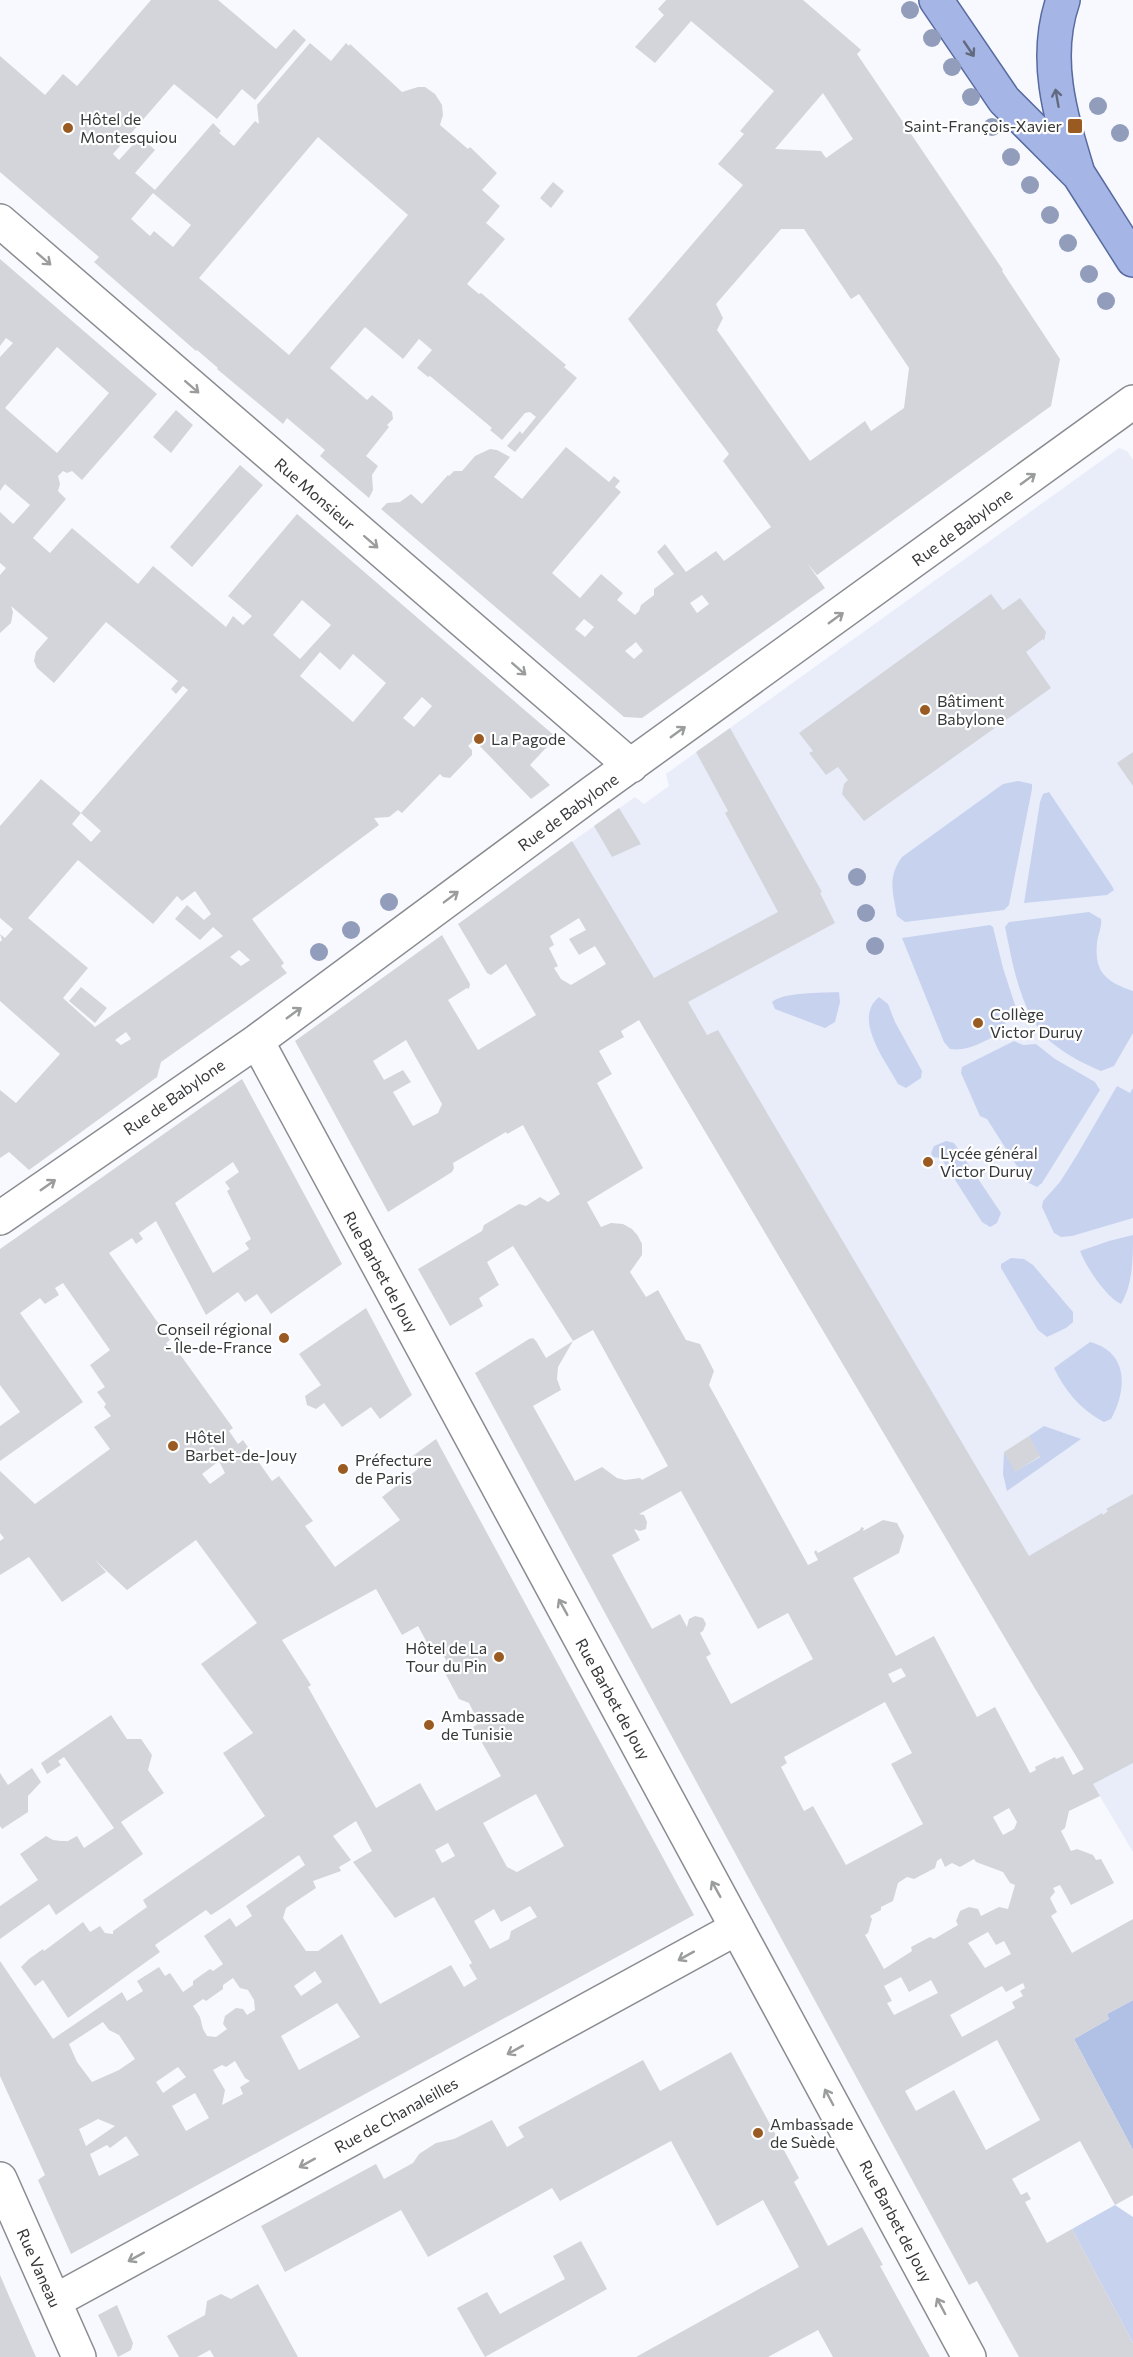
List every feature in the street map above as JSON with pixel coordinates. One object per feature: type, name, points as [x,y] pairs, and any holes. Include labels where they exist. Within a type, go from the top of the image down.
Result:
[{"type":"main road","points":[[936,0],[1004,100],[1079,175],[1133,260]]},
{"type":"main road","points":[[1063,0],[1059,13],[1054,58],[1056,92],[1079,175]]},
{"type":"street","name":"Rue Monsieur","points":[[0,221],[631,766]]},
{"type":"street","name":"Rue de Babylone","points":[[0,1218],[256,1041],[1133,402]]},
{"type":"street","name":"Rue Barbet de Jouy","points":[[256,1041],[969,2357]]},
{"type":"street","name":"Rue de Chanaleilles","points":[[54,2301],[737,1928]]},
{"type":"street","name":"Rue Vaneau","points":[[0,2179],[79,2357]]},
{"type":"shaded area","name":"Lycée général Victor Duruy","points":[[1119,448],[1127,451],[1133,460],[1133,1852],[545,861],[635,797],[644,804],[669,786],[666,774]]},
{"type":"shaded area","points":[[1018,781],[1032,784],[1032,789],[1009,905],[1004,910],[905,922],[897,916],[893,879],[902,857],[1003,784]]},
{"type":"shaded area","points":[[1049,792],[1112,886],[1114,890],[1107,895],[1024,903],[1040,802],[1043,794]]},
{"type":"shaded area","points":[[1089,912],[1101,919],[1097,943],[1100,969],[1109,980],[1133,991],[1133,1033],[1114,1066],[1101,1071],[1076,1059],[1052,1043],[1041,1032],[1020,990],[1005,927],[1009,922]]},
{"type":"shaded area","points":[[990,925],[993,927],[1016,1008],[1005,1021],[1006,1029],[972,1047],[950,1049],[944,1042],[902,938]]},
{"type":"shaded area","points":[[839,992],[840,1002],[835,1022],[825,1028],[775,1009],[772,1002],[785,996]]},
{"type":"shaded area","points":[[879,997],[888,1004],[895,1022],[922,1071],[921,1078],[906,1088],[898,1084],[870,1028],[869,1017],[872,1006]]},
{"type":"shaded area","points":[[1014,1041],[1023,1045],[1036,1044],[1055,1059],[1095,1082],[1100,1090],[1042,1183],[1037,1187],[1027,1182],[987,1119],[980,1116],[961,1073],[962,1067]]},
{"type":"shaded area","points":[[1117,1086],[1130,1093],[1133,1088],[1133,1218],[1072,1236],[1061,1237],[1054,1233],[1042,1207],[1043,1201],[1060,1182]]},
{"type":"shaded area","points":[[946,1141],[954,1143],[1001,1213],[997,1223],[990,1227],[982,1222],[941,1158],[933,1157],[931,1153],[934,1146]]},
{"type":"shaded area","points":[[1133,1235],[1130,1280],[1121,1304],[1109,1295],[1097,1281],[1080,1251]]},
{"type":"shaded area","points":[[1011,1258],[1024,1259],[1033,1265],[1073,1312],[1073,1322],[1047,1337],[1038,1330],[1001,1268],[1001,1264]]},
{"type":"shaded area","points":[[1090,1342],[1103,1347],[1112,1354],[1121,1373],[1122,1385],[1116,1408],[1111,1419],[1104,1422],[1074,1399],[1054,1368]]},
{"type":"shaded area","points":[[1044,1426],[1081,1439],[1007,1491],[1003,1474],[1004,1452],[1016,1471],[1040,1457],[1029,1436]]},
{"type":"shaded area","points":[[1133,2000],[1133,2150],[1074,2039],[1109,2019],[1107,2014]]},
{"type":"shaded area","points":[[1115,2205],[1133,2217],[1133,2343],[1072,2229]]},
{"type":"building","points":[[151,0],[218,0],[276,49],[294,29],[306,40],[255,100],[242,89],[217,119],[174,84],[113,154],[119,160],[140,137],[155,150],[135,173],[155,190],[213,123],[221,131],[219,133],[234,146],[255,121],[259,124],[257,105],[310,43],[331,61],[346,43],[349,46],[350,44],[402,92],[425,87],[435,94],[442,105],[443,115],[440,125],[468,149],[470,147],[497,173],[482,190],[500,206],[486,223],[505,239],[467,284],[479,294],[481,293],[566,365],[564,367],[577,378],[515,452],[507,446],[520,431],[522,434],[536,417],[530,412],[525,413],[502,440],[490,430],[492,428],[430,376],[428,377],[417,368],[432,350],[419,339],[403,359],[365,327],[330,368],[367,400],[372,395],[392,412],[393,419],[387,425],[389,427],[366,456],[378,466],[372,475],[373,490],[369,498],[320,456],[325,450],[287,418],[283,424],[217,369],[94,262],[99,257],[0,172],[0,56],[45,95],[63,74],[77,86]],"holes":[[[318,137],[408,215],[289,355],[199,278]],[[153,193],[191,225],[173,247],[154,231],[150,236],[131,219]]]},
{"type":"building","points":[[666,0],[803,0],[859,48],[861,50],[857,54],[1003,270],[1060,359],[1051,406],[817,575],[807,563],[825,588],[642,718],[624,717],[381,509],[387,503],[400,502],[411,494],[422,504],[448,475],[454,471],[462,471],[475,456],[490,449],[510,457],[494,477],[522,499],[566,447],[609,482],[614,476],[620,481],[615,487],[621,492],[552,573],[580,598],[601,574],[623,593],[617,600],[635,615],[641,605],[654,595],[654,589],[674,574],[657,552],[665,544],[686,572],[716,551],[724,561],[771,527],[723,461],[729,454],[628,319],[743,185],[718,164],[744,134],[740,131],[774,91],[691,21],[655,63],[635,47],[664,15],[658,9]],"holes":[[[823,93],[853,139],[826,158],[821,151],[775,149]],[[781,229],[804,229],[851,299],[859,294],[909,368],[904,408],[871,431],[865,421],[810,461],[717,330],[723,318],[716,304]],[[702,595],[709,604],[697,613],[690,603]],[[584,619],[594,627],[585,637],[575,629]],[[636,642],[643,651],[634,659],[625,651]]]},
{"type":"building","points":[[553,182],[564,191],[551,208],[540,198]]},
{"type":"building","points":[[0,259],[157,394],[82,480],[72,471],[67,473],[63,471],[58,476],[60,484],[58,491],[66,499],[33,538],[50,553],[72,528],[138,584],[153,566],[226,627],[233,616],[243,625],[252,616],[228,596],[297,514],[556,737],[530,765],[550,785],[531,799],[474,740],[468,746],[472,750],[472,755],[450,778],[440,774],[402,813],[398,810],[389,817],[374,818],[379,825],[252,919],[284,963],[281,966],[287,973],[161,1062],[157,1077],[29,1170],[9,1152],[0,1158],[0,1090],[16,1103],[60,1054],[0,1001],[0,942],[2,940],[0,934],[5,938],[13,929],[0,918],[0,826],[41,779],[81,813],[188,690],[183,686],[176,694],[171,689],[178,681],[106,622],[54,683],[37,668],[34,661],[36,652],[48,638],[11,606],[13,612],[11,623],[0,633],[0,575],[6,568],[0,563],[0,512],[13,524],[30,505],[5,484],[0,491],[0,357],[13,343],[6,338],[0,346]],"holes":[[[57,347],[109,393],[57,453],[5,408]],[[302,600],[331,625],[300,659],[273,635]],[[320,652],[340,670],[353,654],[386,683],[353,722],[300,676]],[[422,697],[432,706],[414,727],[403,718]],[[81,813],[101,831],[91,842],[72,824]],[[78,860],[153,924],[177,896],[182,901],[195,891],[211,914],[204,920],[187,905],[175,919],[200,940],[213,927],[223,936],[95,1027],[63,998],[88,968],[28,918]],[[239,950],[250,960],[241,966],[230,957]],[[126,1032],[131,1039],[121,1045],[115,1040]]]},
{"type":"building","points":[[176,410],[193,425],[171,453],[153,437]]},
{"type":"building","points":[[240,465],[263,485],[192,567],[170,547]]},
{"type":"building","name":"Bâtiment Babylone","points":[[991,594],[1003,610],[1020,598],[1046,632],[1044,641],[1043,639],[1026,652],[1051,688],[864,821],[842,794],[844,784],[848,780],[838,767],[826,775],[809,753],[813,751],[799,733]]},
{"type":"building","points":[[730,728],[822,892],[820,893],[835,923],[688,1002],[707,1035],[718,1030],[1029,1556],[1102,1513],[1103,1515],[1108,1511],[1106,1509],[1133,1494],[1133,1763],[1093,1784],[1100,1796],[1069,1811],[1065,1828],[1061,1831],[1071,1851],[1077,1849],[1093,1855],[1096,1860],[1101,1859],[1114,1883],[1071,1905],[1060,1885],[1053,1888],[1055,1892],[1050,1898],[1057,1912],[1051,1916],[1072,1953],[1133,1919],[1133,2000],[1107,2014],[1109,2019],[1074,2039],[1133,2150],[1133,2195],[1115,2205],[1080,2141],[1012,2179],[1021,2195],[1027,2192],[1031,2199],[1025,2202],[1047,2243],[1072,2229],[1133,2343],[1133,2357],[1019,2357],[977,2281],[969,2285],[475,1373],[533,1338],[546,1358],[573,1341],[513,1246],[487,1262],[499,1285],[479,1298],[483,1306],[450,1326],[418,1269],[482,1231],[484,1225],[519,1204],[526,1206],[540,1197],[548,1202],[560,1194],[523,1125],[507,1134],[506,1132],[453,1163],[452,1172],[388,1212],[295,1041],[442,935],[470,984],[469,989],[467,988],[448,1000],[478,1050],[536,1015],[506,964],[491,975],[487,973],[458,924],[572,841],[654,978],[778,912],[725,813],[728,811],[696,752]],"holes":[[[579,918],[586,930],[569,939],[579,955],[595,946],[606,964],[571,985],[561,979],[554,968],[558,966],[549,948],[554,945],[550,936]],[[639,1020],[1084,1769],[1073,1775],[1063,1756],[1056,1759],[1055,1757],[1035,1767],[1036,1770],[1030,1773],[995,1707],[977,1717],[934,1636],[896,1656],[853,1578],[899,1553],[904,1536],[897,1523],[883,1520],[863,1531],[864,1528],[861,1527],[860,1530],[818,1553],[816,1550],[814,1552],[818,1560],[808,1565],[709,1385],[714,1371],[700,1344],[686,1340],[658,1290],[646,1297],[630,1272],[642,1255],[642,1244],[638,1236],[623,1224],[611,1223],[601,1227],[587,1202],[643,1168],[597,1083],[612,1074],[599,1051],[624,1037],[621,1031]],[[406,1040],[442,1104],[438,1113],[413,1126],[393,1092],[411,1082],[403,1070],[384,1080],[373,1061]],[[593,1330],[668,1466],[642,1480],[640,1478],[625,1480],[617,1478],[602,1467],[575,1481],[533,1406],[561,1390],[557,1379],[558,1367],[573,1341]],[[681,1491],[758,1629],[788,1613],[813,1659],[731,1704],[706,1657],[711,1654],[700,1633],[706,1624],[703,1618],[695,1616],[689,1619],[687,1627],[680,1614],[652,1629],[612,1555],[640,1540],[634,1529],[640,1531],[646,1529],[647,1522],[644,1515],[639,1514]],[[901,1668],[906,1676],[893,1683],[888,1674]],[[885,1702],[912,1753],[891,1764],[923,1824],[846,1865],[813,1806],[804,1811],[781,1767],[787,1763],[784,1757]],[[1009,1808],[1017,1822],[1014,1829],[1003,1835],[993,1817]],[[941,1858],[945,1867],[952,1863],[960,1867],[974,1859],[976,1862],[1003,1872],[1010,1883],[1015,1885],[1008,1909],[999,1907],[981,1916],[978,1909],[969,1907],[960,1911],[956,1921],[958,1925],[934,1939],[930,1937],[911,1947],[912,1951],[884,1969],[865,1935],[868,1933],[872,1919],[870,1916],[893,1901],[898,1883],[907,1877],[914,1879],[935,1868],[937,1861]],[[988,1932],[996,1945],[1004,1941],[1011,1954],[985,1968],[968,1943]],[[901,1977],[909,1992],[931,1980],[938,1993],[894,2015],[887,2003],[892,2001],[884,1986]],[[1023,1983],[1025,1988],[1020,1991],[1023,1996],[1012,2002],[1015,2008],[962,2037],[950,2015],[1002,1986],[1006,1992]],[[997,2040],[1040,2120],[986,2150],[954,2090],[916,2111],[905,2091]]]},
{"type":"building","points":[[1133,752],[1133,786],[1117,763]]},
{"type":"building","points":[[619,808],[641,844],[612,857],[594,826]]},
{"type":"building","points":[[81,987],[107,1008],[95,1023],[69,1001]]},
{"type":"building","points":[[242,1079],[342,1264],[271,1314],[257,1294],[245,1302],[238,1292],[206,1315],[156,1221],[139,1233],[143,1239],[136,1244],[132,1238],[109,1253],[170,1340],[166,1343],[176,1356],[179,1353],[233,1428],[229,1431],[238,1444],[243,1440],[272,1481],[279,1476],[313,1521],[305,1526],[335,1567],[400,1520],[382,1497],[418,1469],[410,1458],[436,1439],[694,1915],[71,2254],[38,2180],[45,2175],[0,2076],[0,1961],[53,2039],[122,1992],[127,2001],[143,1991],[137,1981],[159,1967],[165,1976],[170,1973],[183,1992],[193,1985],[193,1981],[210,1969],[213,1971],[223,1964],[204,1936],[230,1918],[236,1927],[252,1916],[246,1906],[305,1865],[299,1855],[211,1915],[206,1910],[155,1945],[160,1952],[68,2018],[43,1980],[35,1986],[21,1967],[83,1922],[90,1932],[100,1926],[105,1933],[113,1934],[113,1931],[147,1907],[143,1900],[265,1816],[223,1753],[253,1733],[201,1664],[257,1623],[196,1540],[127,1590],[95,1560],[106,1572],[62,1602],[29,1557],[0,1575],[0,1541],[4,1538],[0,1533],[0,1471],[35,1504],[110,1449],[94,1427],[111,1416],[97,1392],[105,1387],[90,1365],[110,1350],[63,1283],[55,1288],[59,1295],[45,1304],[40,1298],[20,1313],[83,1402],[0,1461],[0,1426],[20,1412],[0,1385],[0,1249]],"holes":[[[233,1162],[239,1172],[225,1182],[230,1189],[227,1191],[251,1239],[245,1243],[249,1249],[213,1273],[175,1203]],[[219,1461],[225,1473],[210,1484],[202,1474]],[[376,1589],[402,1635],[418,1626],[430,1648],[437,1645],[449,1665],[446,1675],[459,1699],[469,1703],[479,1723],[473,1727],[501,1776],[436,1811],[420,1783],[376,1808],[308,1687],[311,1685],[282,1640]],[[536,1794],[564,1846],[517,1872],[507,1867],[483,1823]],[[356,1821],[372,1851],[353,1862],[395,1918],[434,1897],[472,1963],[469,1965],[477,1979],[464,1987],[451,1965],[380,2004],[342,1934],[318,1951],[306,1951],[283,1918],[286,1908],[316,1888],[313,1881],[341,1871],[339,1867],[351,1860],[333,1836]],[[448,1843],[455,1856],[442,1863],[435,1850]],[[530,1906],[537,1917],[511,1931],[509,1939],[490,1949],[474,1921],[494,1909],[501,1922]],[[315,1971],[322,1982],[301,1996],[294,1986]],[[233,1978],[240,1988],[248,1990],[254,2000],[255,2010],[247,2015],[243,2009],[236,2008],[225,2016],[223,2024],[227,2029],[216,2037],[207,2036],[193,2006],[203,1999],[206,2001],[223,1989],[223,1985]],[[337,2003],[360,2037],[299,2070],[281,2036]],[[103,2022],[109,2030],[119,2035],[135,2059],[119,2070],[92,2082],[77,2062],[69,2044]],[[235,2061],[245,2078],[250,2081],[240,2087],[243,2094],[222,2105],[225,2090],[213,2070],[222,2065],[226,2067]],[[178,2067],[186,2077],[163,2093],[156,2082]],[[195,2093],[209,2118],[186,2131],[172,2106]],[[98,2119],[115,2126],[86,2146],[79,2129]],[[126,2136],[139,2155],[99,2176],[90,2154],[107,2145],[110,2148]]]},
{"type":"building","points":[[366,1308],[412,1395],[380,1419],[371,1407],[342,1427],[324,1403],[316,1409],[307,1405],[305,1396],[321,1385],[299,1354]]},
{"type":"building","points":[[1029,1436],[1040,1456],[1015,1472],[1004,1452]]},
{"type":"building","points":[[111,1715],[127,1739],[141,1739],[152,1755],[148,1770],[164,1793],[121,1822],[143,1854],[56,1915],[49,1904],[0,1939],[0,1906],[38,1880],[20,1854],[46,1836],[53,1840],[68,1841],[77,1836],[84,1848],[114,1828],[64,1757],[58,1761],[61,1765],[47,1774],[41,1763]]},
{"type":"building","points":[[32,1768],[41,1782],[28,1796],[28,1812],[2,1829],[0,1826],[0,1773],[8,1785]]},
{"type":"building","points":[[731,2052],[799,2178],[794,2182],[828,2246],[862,2227],[883,2265],[880,2266],[930,2357],[833,2357],[818,2330],[768,2357],[636,2357],[799,2267],[763,2200],[717,2226],[671,2141],[560,2201],[552,2188],[428,2257],[401,2210],[285,2272],[261,2226],[376,2164],[384,2179],[413,2163],[419,2154],[436,2143],[454,2139],[492,2120],[507,2147],[524,2137],[518,2127],[643,2060],[660,2091]]},
{"type":"building","points":[[581,2241],[607,2289],[485,2357],[457,2308],[487,2292],[500,2314],[565,2279],[553,2256]]},
{"type":"building","points":[[0,2275],[9,2296],[36,2357],[0,2357]]},
{"type":"building","points":[[258,2284],[298,2357],[214,2357],[210,2350],[197,2357],[179,2357],[167,2336],[205,2315],[207,2301],[221,2294],[231,2299]]},
{"type":"building","points":[[117,2305],[133,2343],[131,2350],[118,2357],[98,2315]]},
{"type":"place","name":"Saint-François-Xavier","points":[[1075,126]]},
{"type":"place","name":"Hôtel de Montesquiou","points":[[68,128]]},
{"type":"place","name":"Bâtiment Babylone","points":[[925,710]]},
{"type":"place","name":"La Pagode","points":[[479,739]]},
{"type":"place","name":"Collège Victor Duruy","points":[[978,1023]]},
{"type":"place","name":"Lycée général Victor Duruy","points":[[928,1162]]},
{"type":"place","name":"Conseil régional - Île-de-France","points":[[284,1338]]},
{"type":"place","name":"Hôtel Barbet-de-Jouy","points":[[173,1446]]},
{"type":"place","name":"Préfecture de Paris","points":[[343,1469]]},
{"type":"place","name":"Hôtel de La Tour du Pin","points":[[499,1657]]},
{"type":"place","name":"Ambassade de Tunisie","points":[[429,1725]]},
{"type":"place","name":"Ambassade de Suède","points":[[758,2133]]}]
